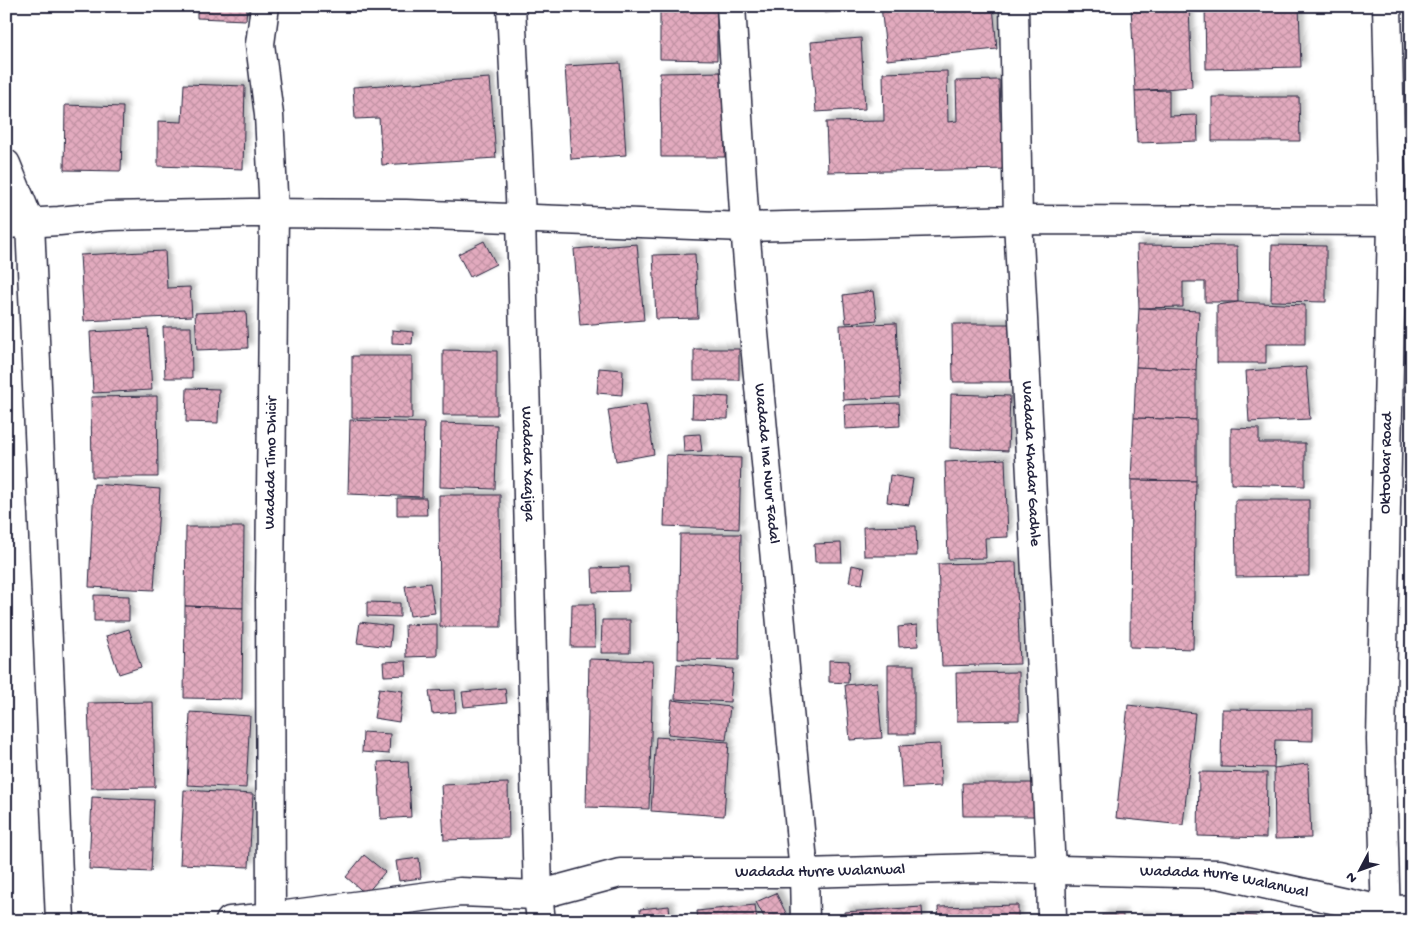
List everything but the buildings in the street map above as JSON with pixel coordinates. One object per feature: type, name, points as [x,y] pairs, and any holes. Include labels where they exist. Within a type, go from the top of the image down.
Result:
[{"type":"street","name":"Wadada Timo Dhicir","points":[[265,6],[260,44],[269,115],[274,213],[270,589],[271,919]]},
{"type":"street","name":"Wadada Xaajiga","points":[[511,6],[521,218],[539,908]]},
{"type":"street","name":"Wadada Ina Nuur Fadal","points":[[732,6],[745,226],[804,873],[806,921]]},
{"type":"street","name":"Wadada Khadar Gadhle","points":[[1014,6],[1018,220],[1052,921]]},
{"type":"street","name":"Oktoobar Road","points":[[1387,6],[1402,221],[1381,740],[1395,914]]},
{"type":"street","points":[[6,164],[18,223],[60,921]]},
{"type":"street","points":[[18,223],[109,216],[274,213],[406,214],[745,226],[1018,220],[1402,221]]},
{"type":"street","name":"Wadada Hurre Walanwal","points":[[230,921],[271,919],[460,892],[539,908],[620,873],[804,873],[979,868],[1219,874],[1395,914]]}]
